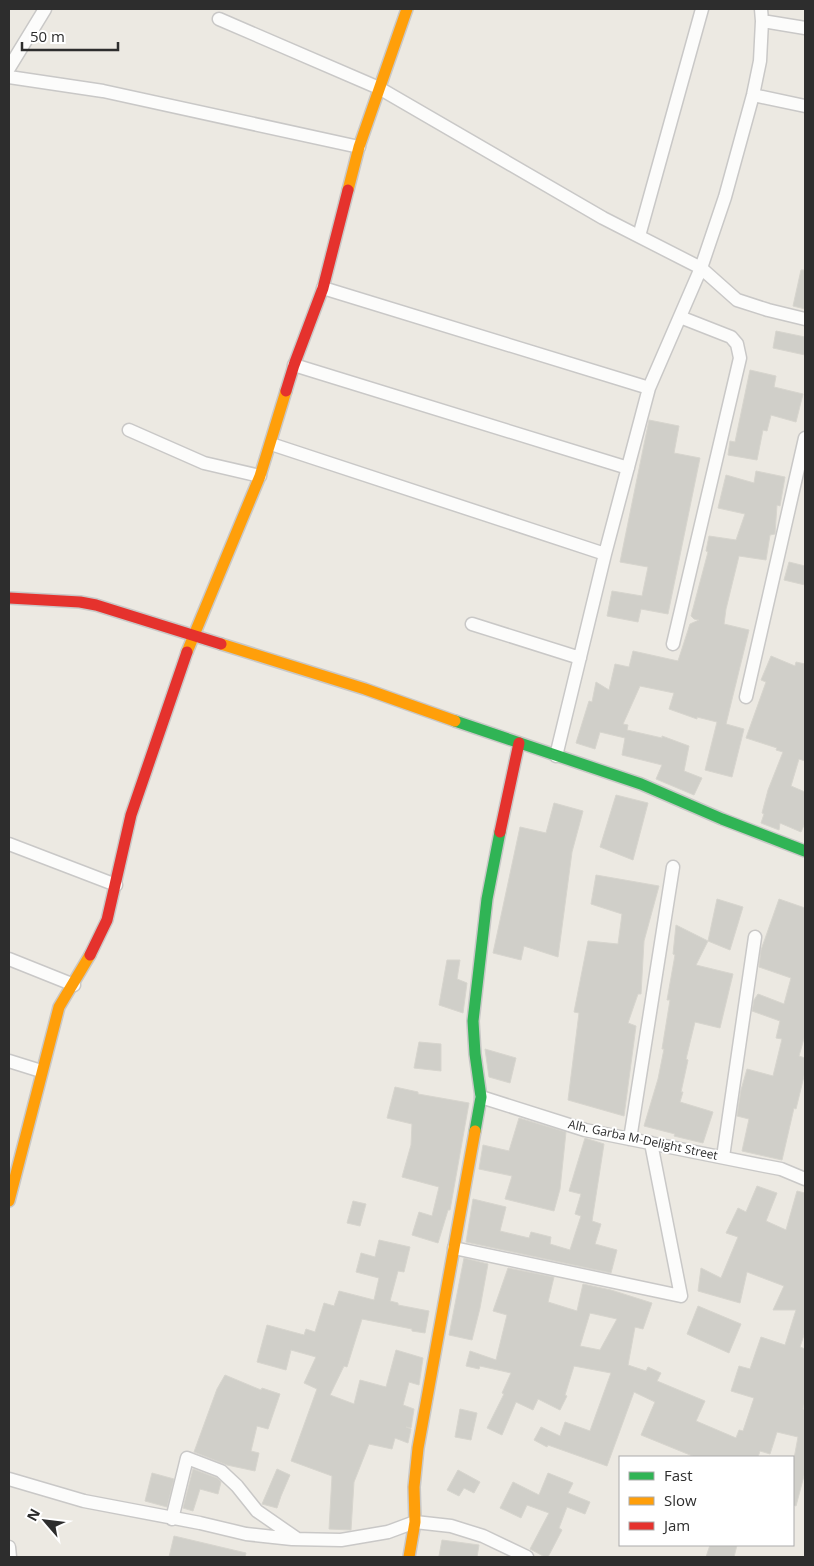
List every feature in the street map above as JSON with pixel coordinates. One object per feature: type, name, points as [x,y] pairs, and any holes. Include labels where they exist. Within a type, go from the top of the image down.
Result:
[{"type":"street","points":[[9,68],[45,9]]},
{"type":"street","points":[[9,1201],[60,1007],[96,944],[107,920],[131,815],[193,634],[260,476],[271,444],[294,365],[322,288],[359,147],[407,9]]},
{"type":"street","points":[[639,236],[702,9]]},
{"type":"street","points":[[556,756],[605,554],[649,388],[702,268],[725,197],[753,95],[760,61],[761,15],[805,28]]},
{"type":"street","points":[[220,18],[378,88],[603,218],[702,268],[737,300],[805,319]]},
{"type":"street","points":[[9,42],[21,48]]},
{"type":"street","points":[[9,77],[103,91],[359,147]]},
{"type":"street","points":[[753,95],[805,106]]},
{"type":"street","points":[[322,288],[649,388]]},
{"type":"street","points":[[673,644],[740,358],[737,344],[731,337],[680,317]]},
{"type":"street","points":[[294,365],[628,468]]},
{"type":"street","points":[[129,430],[204,463],[260,476]]},
{"type":"street","points":[[746,697],[805,438]]},
{"type":"street","points":[[271,444],[605,554]]},
{"type":"street","points":[[11,602],[80,602],[193,634],[365,689],[641,784],[722,819],[804,848]]},
{"type":"street","points":[[472,624],[580,658]]},
{"type":"street","points":[[409,1557],[415,1522],[414,1487],[418,1448],[481,1098],[475,1054],[474,1021],[487,899],[519,743]]},
{"type":"street","points":[[9,844],[116,885]]},
{"type":"street","points":[[630,1139],[673,867]]},
{"type":"street","points":[[723,1157],[756,937]]},
{"type":"street","points":[[9,959],[74,984]]},
{"type":"street","points":[[9,1061],[42,1071]]},
{"type":"street","name":"Alh. Garba M-Delight Street","points":[[481,1098],[585,1130],[723,1157],[781,1170],[805,1179]]},
{"type":"street","points":[[454,1248],[681,1296],[651,1143]]},
{"type":"street","points":[[172,1519],[187,1458],[222,1471],[257,1511],[298,1539]]},
{"type":"street","points":[[9,1479],[84,1501],[200,1523],[246,1534],[298,1539],[341,1540],[388,1532],[415,1522],[451,1526],[483,1536],[527,1557]]},
{"type":"street","points":[[9,1547],[10,1557]]},
{"type":"building","points":[[801,270],[805,270],[805,309],[793,306]]},
{"type":"building","points":[[776,331],[805,337],[805,355],[773,348]]},
{"type":"building","points":[[750,370],[776,376],[774,387],[803,394],[796,422],[771,415],[767,431],[763,430],[757,460],[728,455],[730,441],[735,442]]},
{"type":"building","points":[[649,420],[679,426],[674,453],[700,458],[668,614],[641,609],[638,622],[607,616],[612,591],[642,596],[648,567],[620,562]]},
{"type":"building","points":[[756,471],[785,477],[780,506],[777,505],[775,534],[770,535],[766,560],[739,556],[726,609],[724,624],[749,630],[726,724],[744,729],[732,777],[705,770],[717,722],[697,717],[697,719],[669,709],[674,693],[640,686],[623,724],[628,725],[627,730],[662,738],[662,736],[689,746],[684,771],[702,778],[694,795],[656,779],[662,765],[622,755],[625,738],[600,732],[595,749],[576,743],[589,701],[592,702],[596,682],[609,690],[615,664],[629,667],[633,651],[678,661],[690,624],[699,620],[691,616],[708,552],[706,551],[709,536],[736,540],[745,514],[718,508],[726,475],[754,483]]},
{"type":"building","points":[[789,562],[805,566],[805,585],[784,580]]},
{"type":"building","points":[[771,656],[795,666],[796,662],[805,664],[805,761],[799,759],[791,786],[805,792],[805,823],[801,832],[780,823],[779,830],[761,823],[768,790],[783,752],[776,750],[777,748],[746,738],[766,682],[761,680]]},
{"type":"building","points":[[616,795],[648,803],[633,860],[600,847]]},
{"type":"building","points":[[554,803],[583,811],[572,852],[558,957],[524,946],[521,960],[493,953],[520,827],[546,833]]},
{"type":"building","points":[[596,875],[659,886],[644,941],[641,994],[638,994],[628,1023],[636,1026],[624,1116],[568,1100],[579,1013],[574,1012],[588,941],[618,944],[622,914],[591,904]]},
{"type":"building","points":[[717,899],[743,907],[730,950],[708,941]]},
{"type":"building","points":[[779,899],[805,908],[805,1035],[799,1056],[805,1058],[805,1072],[796,1109],[794,1108],[782,1160],[742,1151],[749,1119],[737,1116],[747,1069],[773,1076],[782,1039],[776,1038],[780,1021],[752,1011],[754,1000],[758,994],[784,1004],[791,978],[759,967],[761,950]]},
{"type":"building","points":[[676,925],[708,941],[696,965],[733,974],[720,1028],[695,1022],[686,1059],[688,1060],[680,1102],[713,1112],[703,1143],[644,1126],[658,1079],[664,1049],[662,1049],[670,1000],[667,1000],[675,955],[673,954]]},
{"type":"building","points":[[447,960],[460,960],[457,979],[467,983],[463,1013],[439,1005]]},
{"type":"building","points":[[419,1042],[441,1044],[441,1071],[414,1068]]},
{"type":"building","points":[[485,1049],[516,1058],[510,1083],[489,1077]]},
{"type":"building","points":[[395,1087],[418,1092],[418,1094],[469,1103],[450,1210],[448,1210],[438,1243],[412,1235],[419,1212],[432,1216],[439,1187],[402,1177],[411,1145],[412,1124],[387,1118]]},
{"type":"building","points":[[519,1118],[566,1132],[560,1189],[554,1211],[505,1199],[512,1176],[479,1169],[483,1145],[509,1151]]},
{"type":"building","points":[[585,1138],[604,1144],[592,1221],[601,1224],[595,1244],[617,1250],[611,1273],[466,1242],[473,1199],[506,1207],[500,1231],[529,1238],[531,1232],[551,1237],[550,1244],[570,1250],[581,1216],[575,1214],[581,1194],[569,1191]]},
{"type":"building","points":[[757,1186],[777,1193],[766,1221],[786,1230],[797,1191],[805,1193],[805,1332],[800,1347],[805,1349],[805,1401],[803,1409],[805,1410],[805,1472],[796,1506],[794,1505],[794,1459],[798,1437],[777,1432],[770,1454],[760,1451],[758,1456],[693,1456],[641,1435],[655,1402],[634,1392],[607,1466],[548,1445],[547,1447],[534,1440],[541,1427],[560,1436],[565,1422],[590,1431],[611,1373],[574,1366],[565,1395],[567,1396],[560,1410],[538,1399],[533,1410],[516,1402],[502,1435],[487,1428],[504,1394],[502,1393],[511,1373],[480,1366],[479,1369],[466,1366],[470,1351],[496,1360],[507,1315],[493,1311],[508,1268],[554,1277],[548,1302],[577,1311],[583,1284],[611,1290],[652,1303],[643,1329],[635,1327],[628,1365],[646,1371],[648,1367],[661,1373],[657,1381],[705,1401],[696,1421],[736,1438],[739,1430],[743,1431],[754,1398],[731,1391],[739,1366],[750,1369],[761,1337],[785,1345],[796,1310],[773,1310],[784,1286],[747,1272],[740,1303],[698,1291],[701,1268],[721,1278],[738,1237],[726,1233],[738,1208],[746,1212]],"holes":[[[590,1313],[617,1319],[600,1350],[580,1346]]]},
{"type":"building","points":[[353,1201],[366,1204],[360,1226],[347,1223]]},
{"type":"building","points":[[379,1240],[410,1247],[404,1272],[398,1271],[390,1301],[398,1303],[398,1305],[429,1311],[425,1333],[362,1319],[347,1367],[344,1366],[330,1395],[354,1404],[360,1380],[386,1387],[396,1350],[423,1358],[419,1385],[409,1382],[403,1405],[414,1409],[411,1428],[406,1427],[411,1429],[408,1443],[395,1438],[392,1449],[369,1444],[354,1482],[351,1530],[329,1529],[332,1476],[291,1461],[317,1389],[304,1383],[316,1357],[291,1350],[286,1370],[257,1362],[267,1325],[304,1335],[306,1329],[315,1332],[324,1303],[334,1306],[339,1291],[374,1300],[379,1278],[356,1272],[361,1253],[375,1257]]},
{"type":"building","points":[[464,1258],[488,1264],[472,1340],[449,1335]]},
{"type":"building","points":[[698,1306],[741,1324],[729,1353],[687,1334]]},
{"type":"building","points":[[225,1375],[261,1390],[262,1388],[280,1394],[268,1429],[257,1426],[251,1451],[259,1453],[255,1471],[227,1465],[194,1452],[217,1389]]},
{"type":"building","points":[[460,1409],[477,1413],[471,1440],[455,1437]]},
{"type":"building","points":[[193,1469],[217,1478],[221,1482],[218,1494],[200,1489],[193,1511],[183,1508]]},
{"type":"building","points":[[277,1469],[290,1475],[277,1508],[262,1504]]},
{"type":"building","points":[[458,1470],[480,1482],[474,1493],[464,1488],[459,1496],[447,1490]]},
{"type":"building","points":[[152,1473],[174,1479],[167,1507],[145,1501]]},
{"type":"building","points":[[548,1473],[573,1483],[568,1493],[590,1502],[585,1514],[567,1507],[559,1528],[562,1530],[548,1557],[545,1557],[530,1549],[549,1513],[527,1505],[521,1518],[500,1508],[513,1482],[539,1495]]},
{"type":"building","points":[[174,1536],[246,1553],[245,1557],[169,1557]]},
{"type":"building","points":[[442,1540],[479,1545],[477,1557],[439,1556]]},
{"type":"building","points":[[710,1546],[737,1546],[734,1557],[706,1557]]},
{"type":"traffic: fast","points":[[455,721],[641,784],[722,819],[805,851]]},
{"type":"traffic: fast","points":[[475,1131],[481,1097],[473,1021],[487,899],[500,832]]},
{"type":"traffic: slow","points":[[348,190],[359,147],[407,9]]},
{"type":"traffic: slow","points":[[187,652],[260,476],[286,391]]},
{"type":"traffic: slow","points":[[221,644],[365,689],[455,721]]},
{"type":"traffic: slow","points":[[9,1201],[59,1007],[90,955]]},
{"type":"traffic: slow","points":[[409,1557],[415,1522],[414,1487],[418,1448],[475,1131]]},
{"type":"traffic: jam","points":[[286,391],[323,288],[348,190]]},
{"type":"traffic: jam","points":[[9,598],[80,602],[96,605],[221,644]]},
{"type":"traffic: jam","points":[[90,955],[107,920],[131,815],[187,652]]},
{"type":"traffic: jam","points":[[500,832],[519,743]]}]
